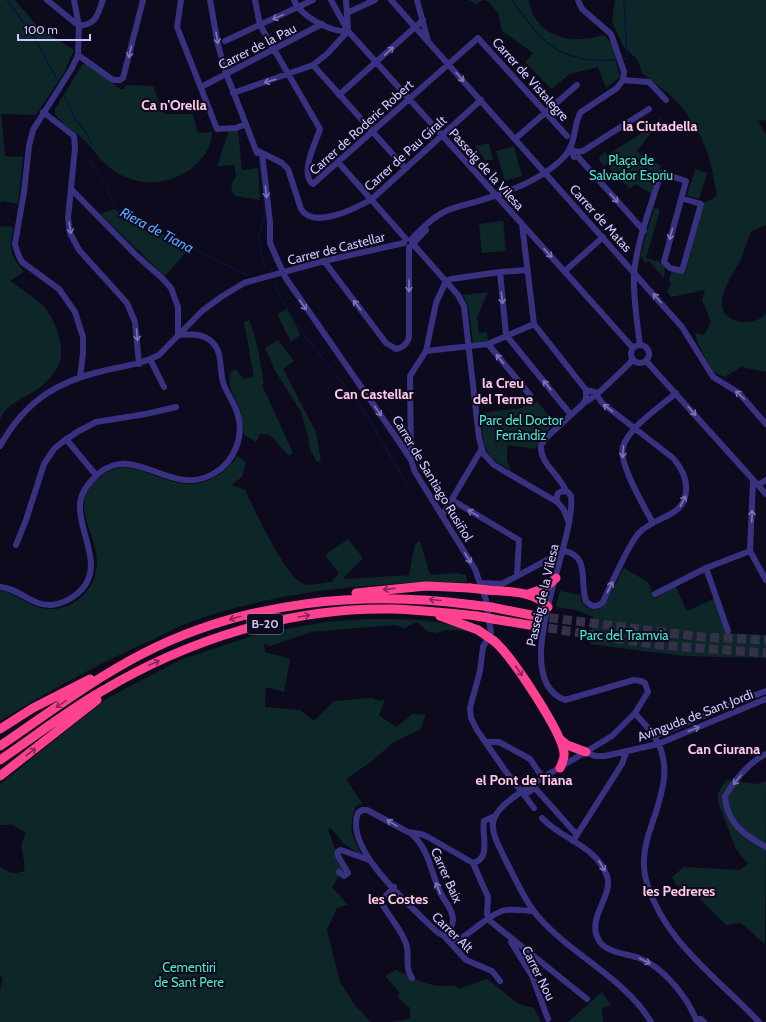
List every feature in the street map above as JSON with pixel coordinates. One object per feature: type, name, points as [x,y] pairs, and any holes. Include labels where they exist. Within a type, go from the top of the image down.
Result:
[{"type":"highway","name":"B-20","points":[[525,595],[540,591],[556,578]]},
{"type":"highway","name":"B-20","points":[[0,746],[117,668],[159,646],[213,625],[258,612],[314,602],[342,595],[397,588],[442,586],[470,588],[483,586],[541,599],[548,607]]},
{"type":"highway","name":"B-20","points":[[314,602],[382,598],[426,599],[491,607],[536,616]]},
{"type":"highway","name":"B-20","points":[[0,760],[77,707],[119,681],[142,669],[203,643],[275,622],[304,616],[352,610],[421,610],[477,616],[535,626]]},
{"type":"highway","points":[[421,610],[478,630],[502,647],[520,671],[560,739],[565,755],[560,768]]},
{"type":"highway","points":[[0,729],[69,688],[117,668]]},
{"type":"highway","points":[[0,776],[119,681]]},
{"type":"highway","points":[[560,739],[567,745],[586,752]]},
{"type":"street","points":[[47,0],[79,26],[89,25],[95,20],[103,0]]},
{"type":"street","points":[[74,0],[79,26],[78,55],[72,68],[33,130],[29,146],[24,192],[16,237],[16,247],[22,262],[59,289],[75,312],[82,337],[83,354],[80,377]]},
{"type":"street","points":[[78,55],[113,80],[123,78],[142,0]]},
{"type":"street","points":[[181,0],[177,27],[218,129],[236,128],[246,124]]},
{"type":"street","name":"Carrer de Santiago Rusiñol","points":[[210,0],[218,45],[226,73],[258,152],[270,222],[270,243],[283,272],[321,330],[411,460],[415,472],[475,569],[483,586],[491,633],[483,647],[480,671],[470,708],[471,718],[477,730],[534,808]]},
{"type":"street","points":[[255,0],[260,25],[289,74]]},
{"type":"street","points":[[294,0],[298,7],[322,24],[338,31],[348,31]]},
{"type":"street","points":[[225,42],[313,0]]},
{"type":"street","name":"Passeig de la Vilesa","points":[[331,0],[348,31],[522,224],[534,324]]},
{"type":"street","points":[[233,93],[313,65],[327,54],[348,31],[346,0]]},
{"type":"street","points":[[347,13],[375,0]]},
{"type":"street","name":"Carrer de Matas","points":[[391,0],[682,327],[713,378],[739,393],[766,424]]},
{"type":"street","points":[[416,0],[423,20],[428,42]]},
{"type":"street","points":[[578,0],[582,9],[612,34],[624,72],[623,80],[648,82],[666,100]]},
{"type":"street","points":[[339,95],[423,20]]},
{"type":"street","name":"Carrer de la Pau","points":[[201,87],[322,24]]},
{"type":"street","name":"Carrer de Roderic Robert","points":[[289,74],[320,129],[310,155],[308,173],[310,182],[313,184],[478,38]]},
{"type":"street","name":"Carrer de Vistalegre","points":[[478,38],[567,136]]},
{"type":"street","points":[[313,65],[405,168]]},
{"type":"street","name":"Carrer de Castellar","points":[[0,446],[18,418],[33,402],[61,384],[80,377],[139,364],[158,355],[202,311],[221,297],[246,282],[324,261],[409,243],[447,210],[497,196],[546,173],[566,156],[576,132],[578,118],[581,112],[613,91],[623,80]]},
{"type":"street","points":[[515,139],[577,85]]},
{"type":"street","name":"Carrer de Pau Giralt","points":[[258,152],[282,163],[288,169],[301,210],[308,216],[323,217],[340,214],[372,199],[480,100]]},
{"type":"street","points":[[566,156],[578,155],[649,108]]},
{"type":"street","points":[[43,112],[74,136],[75,148],[68,218],[72,240],[79,250],[127,303],[135,322],[139,364]]},
{"type":"street","points":[[570,149],[578,155],[644,231]]},
{"type":"street","points":[[338,162],[409,243],[446,281],[463,302],[481,450],[487,459],[498,468],[548,497],[571,496],[570,503],[566,506],[560,497]]},
{"type":"street","points":[[640,345],[634,273],[637,253],[661,173],[686,181],[681,198],[664,262],[670,268],[682,271],[701,204],[681,198]]},
{"type":"street","points":[[0,587],[14,590],[42,605],[69,600],[81,591],[89,578],[91,562],[81,520],[80,503],[86,487],[96,475],[109,467],[131,464],[176,480],[192,481],[212,475],[225,465],[231,457],[238,442],[240,421],[237,410],[223,382],[219,351],[212,341],[205,336],[178,335],[178,307],[171,288],[71,189]]},
{"type":"street","points":[[522,224],[633,348]]},
{"type":"street","points":[[565,271],[603,237]]},
{"type":"street","points":[[324,261],[386,343],[396,349],[405,345],[409,337],[409,243]]},
{"type":"street","points":[[411,460],[410,376],[426,351],[436,303],[446,281],[500,272],[527,270]]},
{"type":"street","points":[[500,272],[506,335],[571,415]]},
{"type":"street","points":[[426,351],[488,344],[534,324],[586,392],[596,393]]},
{"type":"street","points":[[172,342],[192,335]]},
{"type":"street","points":[[488,344],[530,395]]},
{"type":"street","points":[[644,345],[649,351],[650,355],[647,362],[637,363],[633,360],[631,354],[633,348],[644,345]]},
{"type":"street","points":[[150,359],[164,387]]},
{"type":"street","points":[[569,523],[560,497],[560,480],[543,458],[541,445],[544,440],[584,402],[633,360]]},
{"type":"street","points":[[647,362],[766,494]]},
{"type":"street","points":[[584,402],[586,392]]},
{"type":"street","points":[[483,586],[500,584],[564,551],[576,555],[582,563],[585,600],[591,606],[601,604],[638,535],[653,523],[675,512],[682,506],[686,497],[687,484],[684,474],[673,458],[602,403],[596,393]]},
{"type":"street","points":[[653,523],[622,457],[623,446],[635,429],[676,393]]},
{"type":"street","points":[[16,545],[26,520],[44,464],[54,450],[66,439],[96,422],[146,414],[176,407]]},
{"type":"street","points":[[66,439],[96,475]]},
{"type":"street","points":[[442,516],[481,450]]},
{"type":"street","points":[[756,483],[766,480]]},
{"type":"street","points":[[756,483],[750,551],[766,580]]},
{"type":"street","points":[[452,500],[519,540],[517,576]]},
{"type":"street","name":"Passeig de la Vilesa","points":[[570,503],[569,523],[564,551],[548,607],[540,643],[541,665],[545,680],[557,697],[565,700],[570,700],[629,681],[637,680],[643,682],[647,686],[648,692],[635,713]]},
{"type":"street","points":[[655,594],[706,568],[750,551]]},
{"type":"street","points":[[706,568],[728,631]]},
{"type":"street","points":[[654,736],[766,691]]},
{"type":"street","name":"Avinguda de Sant Jordi","points":[[586,752],[602,757],[626,753],[658,744],[766,699]]},
{"type":"street","points":[[650,1022],[638,1003],[550,930],[533,911],[497,842],[493,828],[494,817],[503,806],[514,797],[534,783],[612,736],[635,713],[654,736],[658,744],[662,756],[665,782],[644,850],[645,874],[652,896],[661,914],[684,948],[758,1022]]},
{"type":"street","points":[[486,742],[499,742],[530,759],[543,778]]},
{"type":"street","points":[[573,841],[622,764],[626,753]]},
{"type":"street","points":[[766,754],[760,757],[744,771],[725,796],[728,814],[739,830],[766,847]]},
{"type":"street","points":[[524,796],[535,788],[577,835]]},
{"type":"street","name":"Carrer Alt","points":[[428,837],[411,833],[367,810],[362,810],[358,813],[356,818],[355,828],[369,860],[436,932],[444,936],[466,960],[492,971],[500,981]]},
{"type":"street","points":[[494,817],[487,818],[484,821],[484,855],[480,861],[473,863],[488,897],[488,918],[508,937],[586,999]]},
{"type":"street","points":[[542,818],[551,827],[589,850],[598,859],[607,876],[608,882],[599,908],[596,928],[600,942],[608,948],[639,958],[656,967],[685,998],[696,1020],[701,1019],[704,1022]]},
{"type":"street","name":"Carrer Baix","points":[[411,833],[420,844],[431,864],[439,890],[452,915],[452,923],[444,936]]},
{"type":"street","name":"Carrer Baix","points":[[420,844],[421,839],[428,837],[473,863]]},
{"type":"street","points":[[339,872],[344,876],[348,873],[338,856],[337,852],[340,850],[369,860]]},
{"type":"street","points":[[394,887],[382,900],[382,903],[397,925],[405,941],[407,967],[412,978]]},
{"type":"street","points":[[449,942],[468,934],[488,918],[507,910],[533,911]]},
{"type":"street","name":"Carrer Nou","points":[[508,937],[532,976],[548,1019]]},
{"type":"green space","points":[[0,0],[15,0],[38,27],[74,50],[65,71],[36,115],[1,114],[5,156],[23,157],[18,204],[1,201],[0,204]]},
{"type":"green space","points":[[468,0],[483,0],[477,4]]},
{"type":"green space","points":[[483,0],[529,0],[534,17],[538,22],[552,34],[560,37],[578,39],[605,35],[612,45],[620,77],[606,88],[598,67],[570,74],[551,89],[525,62],[533,53],[502,31],[498,13],[488,1]]},
{"type":"green space","points":[[615,0],[766,0],[766,120],[758,121],[766,135],[766,225],[751,232],[740,261],[727,285],[722,303],[723,310],[728,317],[737,321],[753,321],[766,314],[766,372],[741,367],[725,377],[713,372],[698,344],[695,333],[704,335],[711,322],[702,300],[705,290],[671,297],[667,291],[671,285],[669,280],[672,271],[685,274],[703,203],[713,199],[717,195],[710,160],[701,137],[683,108],[670,95],[642,73],[638,60],[623,46],[612,22]]},
{"type":"green space","points":[[86,63],[120,89],[123,89],[126,85],[153,86],[164,114],[193,114],[198,133],[212,132],[209,148],[200,161],[183,174],[172,179],[150,182],[139,181],[118,174],[109,167],[79,135],[64,124],[55,114],[55,109],[82,65]]},
{"type":"green space","name":"Plaça de Salvador Espriu","points":[[662,118],[637,151],[652,165],[655,162],[661,166],[652,194],[635,184],[630,189],[606,164],[603,166],[599,160],[600,156],[605,152],[607,155],[647,130],[645,127]]},
{"type":"green space","points":[[229,131],[238,131],[242,170],[258,168],[260,200],[235,196],[232,187],[238,173],[235,174],[235,165],[217,166]]},
{"type":"green space","points":[[489,143],[493,160],[485,160],[475,146]]},
{"type":"green space","points":[[514,146],[522,176],[505,181],[496,151]]},
{"type":"green space","points":[[695,169],[707,173],[699,199],[687,195]]},
{"type":"green space","points":[[654,208],[659,209],[659,214],[646,258],[660,262],[665,268],[664,278],[649,261],[646,263],[640,256]]},
{"type":"green space","points":[[115,209],[122,215],[135,218],[162,231],[160,232],[189,249],[165,276],[100,214]]},
{"type":"green space","points":[[503,221],[506,251],[482,253],[479,224]]},
{"type":"green space","points":[[0,226],[13,227],[11,246],[13,256],[24,272],[10,281],[33,297],[50,315],[60,340],[61,357],[59,364],[50,378],[39,388],[11,405],[0,420]]},
{"type":"green space","points":[[488,292],[477,317],[479,333],[487,332],[488,341],[473,342],[468,305],[463,295]]},
{"type":"green space","points":[[287,309],[300,335],[291,342],[277,314]]},
{"type":"green space","points":[[249,320],[255,335],[264,384],[262,385],[293,453],[289,456],[270,435],[260,434],[256,442],[244,435],[240,410],[232,392],[230,383],[230,372],[236,369],[243,379],[254,377],[244,322]]},
{"type":"green space","points":[[278,340],[294,361],[283,369],[316,432],[321,461],[317,462],[310,449],[301,412],[276,372],[265,348]]},
{"type":"green space","name":"Parc del Doctor Ferràndiz","points":[[537,401],[555,423],[542,435],[535,449],[507,445],[507,461],[511,470],[501,465],[489,454],[484,441],[481,413],[521,408],[528,402],[531,406]]},
{"type":"green space","points":[[238,456],[246,462],[242,477],[231,485],[245,490],[271,542],[288,570],[304,584],[314,585],[331,582],[339,573],[325,555],[348,539],[363,558],[344,577],[345,579],[409,575],[415,544],[420,541],[430,575],[456,573],[466,575],[467,582],[397,584],[328,590],[294,595],[226,610],[183,625],[113,658],[56,688],[0,721],[0,591],[6,592],[41,608],[57,609],[75,602],[89,588],[96,570],[97,560],[85,514],[84,504],[87,493],[93,483],[106,473],[121,468],[136,469],[183,484],[200,483],[219,475]]},
{"type":"green space","name":"Parc del Tramvia","points":[[624,568],[648,582],[655,599],[675,585],[687,611],[714,599],[726,633],[766,635],[766,658],[683,656],[590,644],[593,617],[576,610],[556,607],[560,591],[580,595],[582,602],[586,607],[595,610],[599,609],[606,603]]},
{"type":"green space","name":"Cementiri de Sant Pere","points":[[366,619],[406,619],[432,621],[471,631],[446,630],[436,633],[428,632],[417,622],[404,628],[395,625],[311,632],[270,646],[264,643],[265,652],[290,659],[284,692],[266,687],[265,707],[300,710],[314,721],[334,701],[372,698],[380,701],[385,700],[379,715],[396,727],[413,714],[426,715],[420,730],[394,742],[368,764],[346,779],[362,803],[356,806],[351,826],[355,842],[362,855],[344,844],[331,828],[328,829],[335,849],[333,851],[343,870],[332,887],[348,905],[337,908],[327,930],[340,982],[354,1004],[371,1022],[0,1022],[0,989],[3,978],[0,976],[0,867],[12,873],[24,871],[25,866],[22,844],[26,833],[13,825],[0,825],[0,784],[106,699],[180,660],[258,634],[325,622]]},
{"type":"green space","points":[[726,780],[757,784],[766,781],[765,944],[741,923],[726,925],[697,896],[676,885],[672,877],[684,867],[740,870],[748,864],[736,849],[718,802],[718,793]]},
{"type":"green space","points":[[396,970],[424,983],[439,986],[455,985],[458,989],[487,979],[519,1004],[534,1008],[541,1022],[390,1022],[410,1019],[410,1008],[398,998],[399,992],[385,976]]},
{"type":"green space","points":[[602,992],[611,1005],[602,1008],[603,1022],[568,1022]]},
{"type":"waterway","name":"Riera de Tiana","points":[[7,0],[33,35],[58,81]]},
{"type":"waterway","points":[[512,0],[536,32],[554,48],[578,58],[618,60]]},
{"type":"waterway","points":[[622,60],[627,58],[624,0]]},
{"type":"waterway","name":"Riera de Tiana","points":[[63,93],[74,117],[88,135],[91,143]]},
{"type":"waterway","points":[[259,155],[265,214],[258,238],[265,267]]},
{"type":"waterway","name":"Riera de Tiana","points":[[90,160],[105,184],[118,212],[247,275]]},
{"type":"waterway","name":"Riera de Tiana","points":[[274,284],[296,325],[361,406],[408,486]]},
{"type":"tunnel","points":[[536,616],[702,637],[766,640]]},
{"type":"tunnel","points":[[535,626],[659,645],[766,653]]},
{"type":"district","name":"Ca n'Orella","points":[[174,105]]},
{"type":"district","name":"la Ciutadella","points":[[660,126]]},
{"type":"district","name":"la Creu del Terme","points":[[503,392]]},
{"type":"district","name":"Can Castellar","points":[[374,394]]},
{"type":"district","name":"Can Ciurana","points":[[724,749]]},
{"type":"district","name":"el Pont de Tiana","points":[[524,780]]},
{"type":"district","name":"les Pedreres","points":[[679,891]]},
{"type":"district","name":"les Costes","points":[[398,899]]}]
